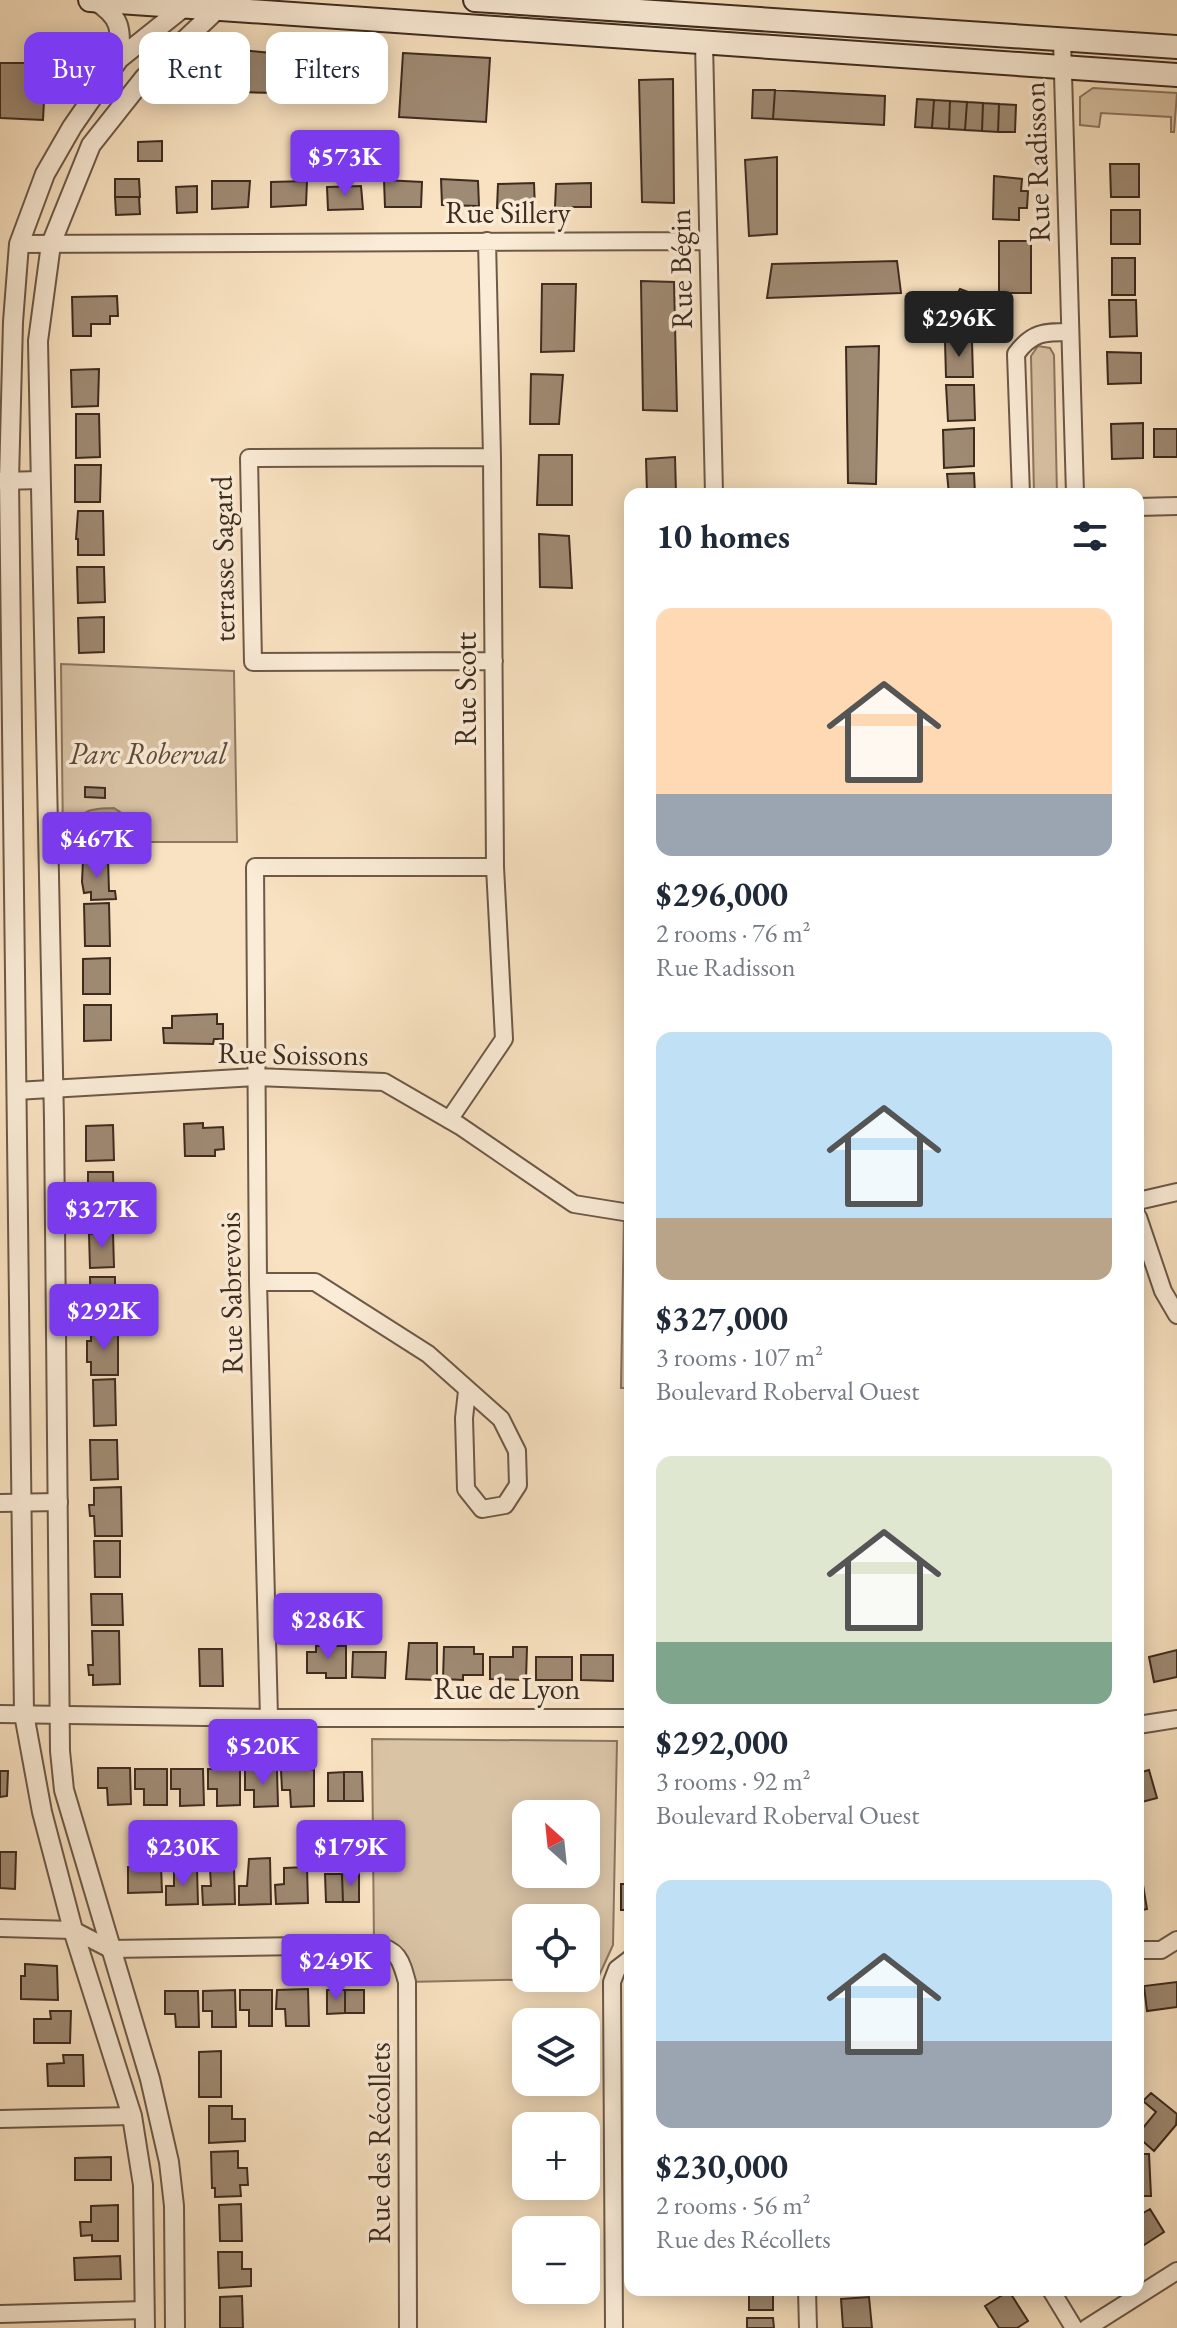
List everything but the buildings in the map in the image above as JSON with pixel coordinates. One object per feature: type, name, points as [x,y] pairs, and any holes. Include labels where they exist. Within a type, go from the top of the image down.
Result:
[{"type":"main road","points":[[92,0],[223,4],[704,43],[1177,75]]},
{"type":"main road","points":[[475,0],[1177,47]]},
{"type":"street","points":[[92,0],[111,10],[119,32]]},
{"type":"street","points":[[123,56],[189,3]]},
{"type":"street","points":[[175,2328],[174,2206],[169,2162],[150,2079],[64,1790],[59,1715],[54,1090],[38,341],[51,244],[91,145],[144,78],[223,4]]},
{"type":"street","name":"Rue Radisson","points":[[1062,39],[1075,488]]},
{"type":"street","name":"Rue Bégin","points":[[704,43],[714,488]]},
{"type":"street","points":[[0,2314],[145,2319],[143,2185],[132,2116],[73,1930],[42,1812],[24,1714],[4,480],[19,244],[45,174],[88,104]]},
{"type":"street","name":"Rue Scott","points":[[449,1120],[504,1039],[495,867],[487,241]]},
{"type":"street","name":"Rue Sillery","points":[[19,244],[708,241]]},
{"type":"street","points":[[1021,488],[1016,354],[1027,339],[1046,332],[1070,332]]},
{"type":"street","name":"terrasse Sagard","points":[[492,457],[249,458],[253,662],[494,661]]},
{"type":"street","points":[[4,480],[41,480]]},
{"type":"street","points":[[1144,507],[1177,506]]},
{"type":"street","name":"Rue Sabrevois","points":[[269,1718],[258,1282],[255,867],[495,867]]},
{"type":"street","name":"Rue Soissons","points":[[16,1091],[256,1077],[384,1082],[449,1120],[574,1204],[624,1212]]},
{"type":"street","points":[[1144,1200],[1177,1192]]},
{"type":"street","points":[[1144,1235],[1163,1291],[1177,1315]]},
{"type":"street","points":[[258,1282],[315,1282],[428,1354],[501,1419],[517,1451],[518,1485],[505,1505],[482,1509],[466,1489],[464,1418],[467,1391]]},
{"type":"street","points":[[0,1503],[59,1502]]},
{"type":"street","name":"Rue de Lyon","points":[[0,1714],[624,1718]]},
{"type":"street","points":[[1144,1724],[1177,1719]]},
{"type":"street","points":[[0,1928],[73,1930]]},
{"type":"street","name":"Rue des Récollets","points":[[73,1930],[110,1949],[389,1947],[402,1963],[407,1982],[408,2328]]},
{"type":"street","points":[[1144,1950],[1161,1950],[1177,1940]]},
{"type":"street","points":[[614,2328],[612,1982],[617,1969],[624,1964]]},
{"type":"street","points":[[0,2119],[132,2116]]},
{"type":"street","points":[[1144,2292],[1177,2271]]},
{"type":"street","points":[[807,2296],[808,2328]]},
{"type":"street","points":[[1055,2296],[1074,2328]]},
{"type":"street","points":[[1087,2328],[1138,2296]]},
{"type":"green space","points":[[1093,88],[1177,93],[1174,132],[1171,132],[1171,117],[1101,113],[1099,127],[1080,125],[1080,97]]},
{"type":"green space","points":[[1038,346],[1050,348],[1054,355],[1057,488],[1034,488],[1031,356]]},
{"type":"green space","name":"Parc Roberval","points":[[61,664],[234,671],[237,842],[63,842]]},
{"type":"green space","points":[[624,1213],[624,1388],[621,1388]]},
{"type":"green space","points":[[372,1739],[617,1741],[613,1945],[600,1974],[600,1904],[512,1904],[512,1980],[407,1982],[402,1963],[374,1945]]},
{"type":"shaded area","points":[[114,808],[126,816],[123,826],[106,831],[97,839],[84,837],[77,824],[82,814]]}]
